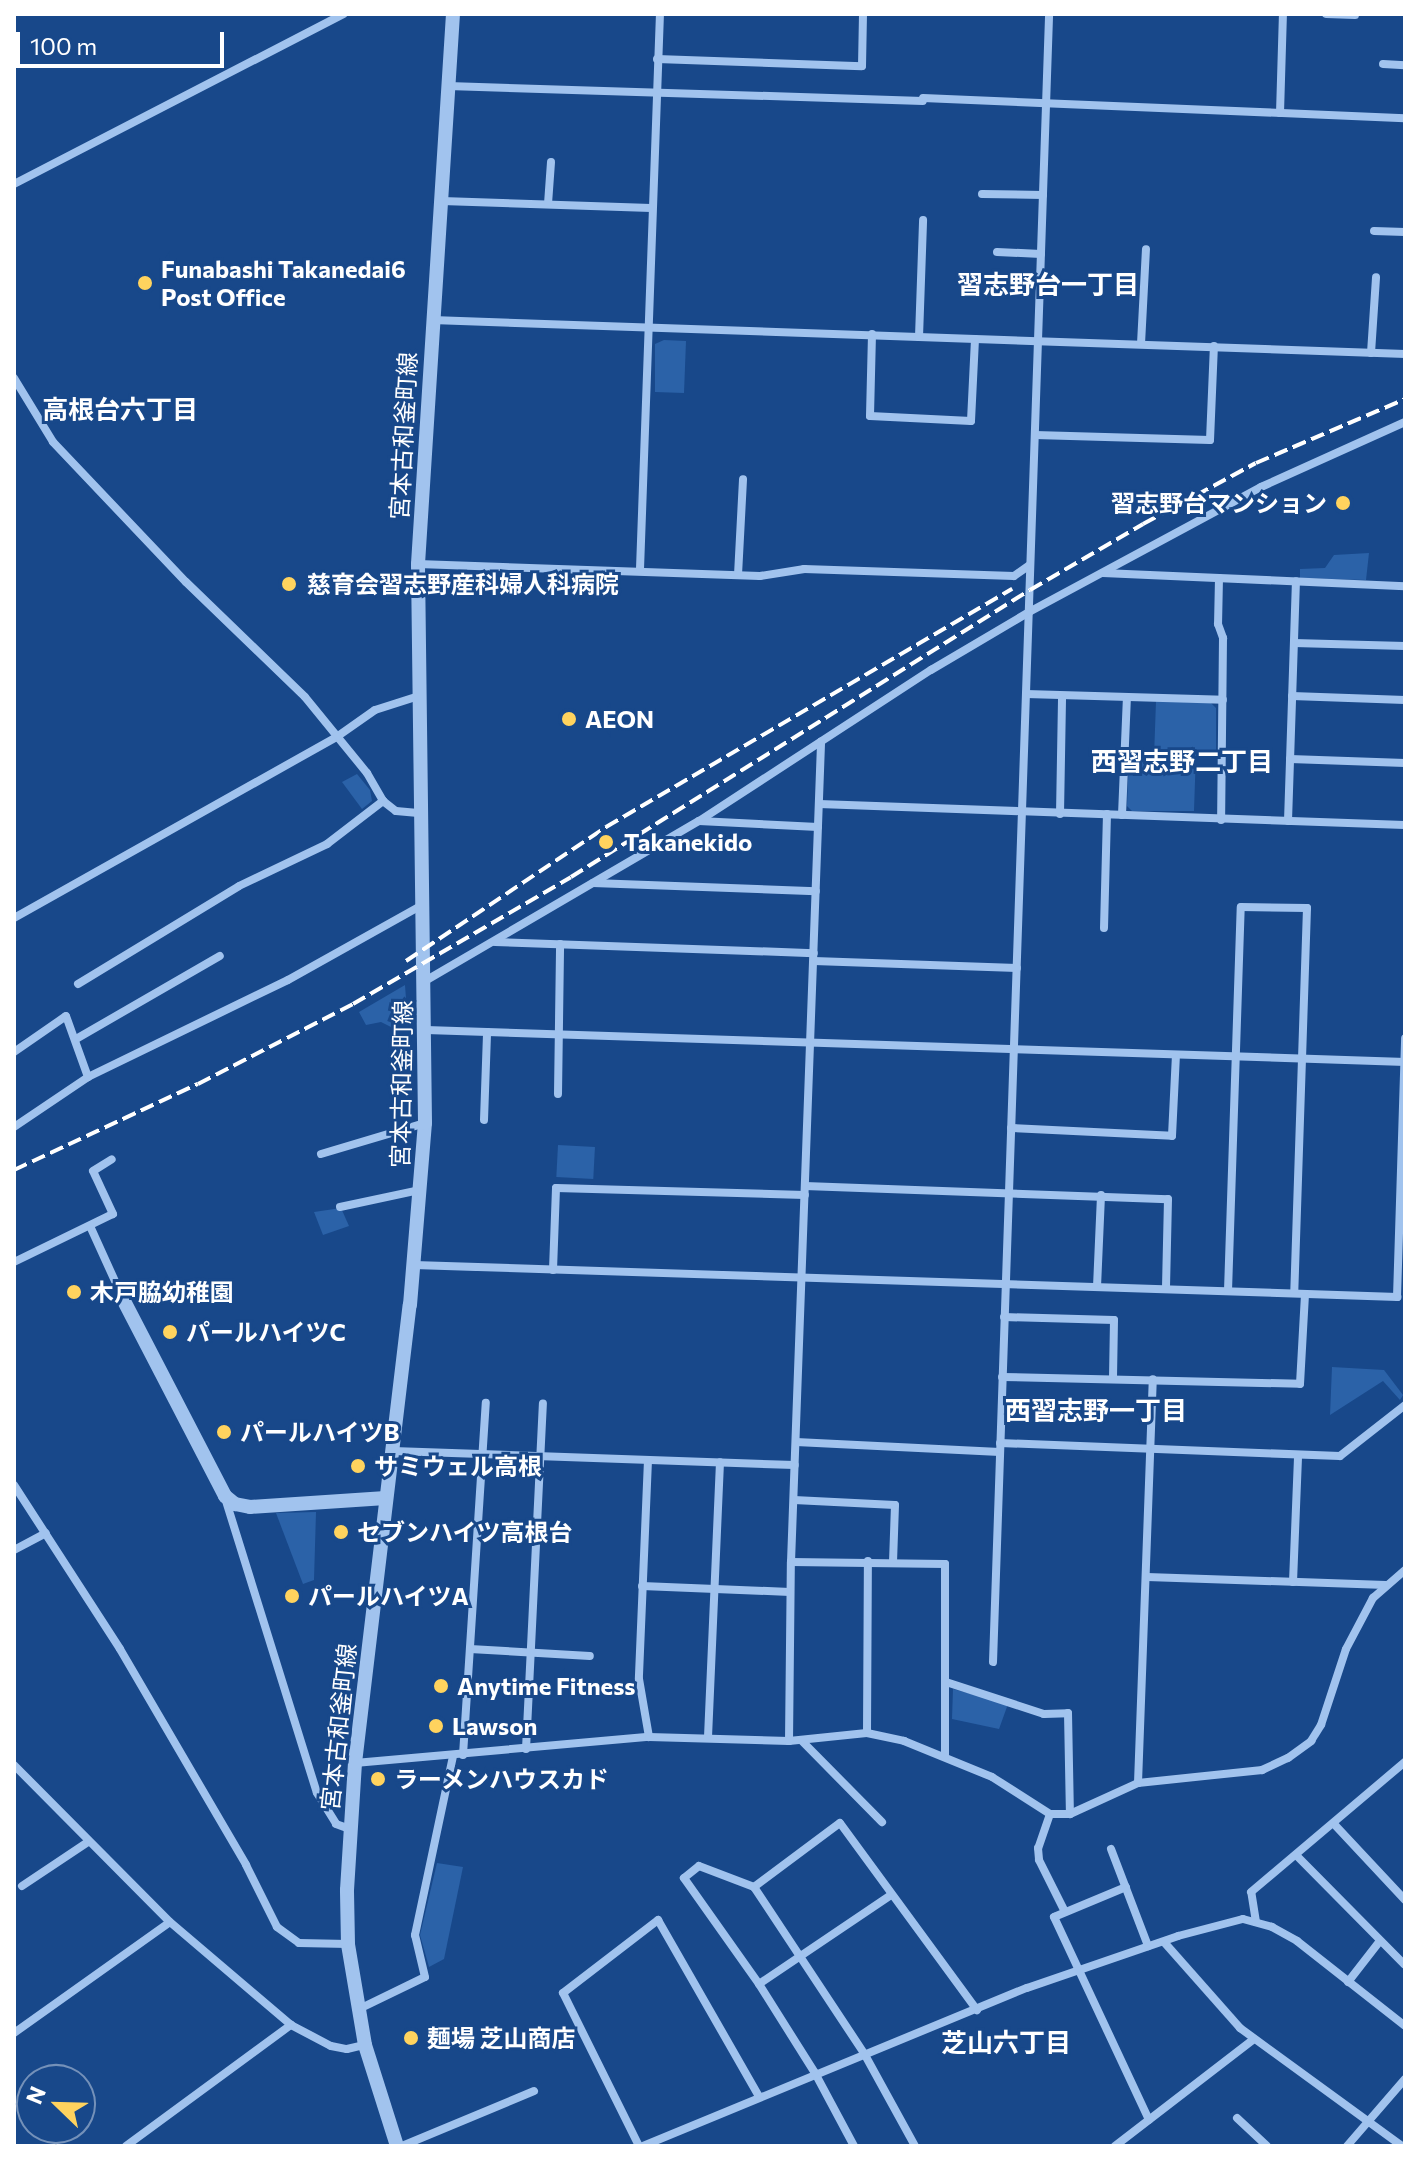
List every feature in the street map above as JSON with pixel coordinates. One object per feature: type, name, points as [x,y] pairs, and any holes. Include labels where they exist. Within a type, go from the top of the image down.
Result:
[{"type":"street","points":[[14,184],[344,14]]},
{"type":"street","name":"宮本古和釜町線","points":[[400,2146],[365,2045],[348,1944],[350,1829],[386,1498],[398,1451],[425,1123],[418,564],[453,14]]},
{"type":"street","points":[[640,569],[660,14]]},
{"type":"street","points":[[657,59],[862,66],[863,14]]},
{"type":"street","points":[[993,1662],[1049,14]]},
{"type":"street","points":[[1280,113],[1283,14]]},
{"type":"street","points":[[1326,14],[1355,15]]},
{"type":"street","points":[[1383,64],[1405,65]]},
{"type":"street","points":[[447,86],[1046,103],[1405,118]]},
{"type":"street","points":[[548,204],[551,162]]},
{"type":"street","points":[[982,194],[1043,195]]},
{"type":"street","points":[[442,201],[651,208]]},
{"type":"street","points":[[919,337],[923,220]]},
{"type":"street","points":[[1374,231],[1405,232]]},
{"type":"street","points":[[1141,344],[1146,249]]},
{"type":"street","points":[[997,252],[1041,254]]},
{"type":"street","points":[[1371,353],[1376,277]]},
{"type":"street","points":[[432,320],[1405,354]]},
{"type":"street","points":[[872,334],[870,416],[971,421],[975,339]]},
{"type":"street","points":[[1035,435],[1210,440],[1214,346]]},
{"type":"street","points":[[14,378],[53,442],[186,582],[265,655],[338,736],[367,773],[383,801],[396,811],[421,813]]},
{"type":"street","points":[[425,981],[699,821],[931,670],[1029,612],[1261,487],[1405,422]]},
{"type":"street","points":[[738,575],[743,479]]},
{"type":"street","points":[[418,564],[640,569],[760,576],[804,569],[1014,576],[1030,565]]},
{"type":"street","points":[[1102,573],[1405,586]]},
{"type":"street","points":[[1219,578],[1223,700],[1221,820]]},
{"type":"street","points":[[1288,821],[1296,581]]},
{"type":"street","points":[[1294,643],[1405,646]]},
{"type":"street","points":[[1026,694],[1223,700]]},
{"type":"street","points":[[14,918],[338,736],[375,710],[419,696]]},
{"type":"street","points":[[1060,814],[1062,696]]},
{"type":"street","points":[[1292,696],[1405,700]]},
{"type":"street","points":[[1122,815],[1127,698]]},
{"type":"street","points":[[789,1741],[790,1592],[821,742]]},
{"type":"street","points":[[1290,759],[1405,763]]},
{"type":"street","points":[[78,984],[239,886],[327,844],[383,801]]},
{"type":"street","points":[[819,804],[1405,825]]},
{"type":"street","points":[[1104,928],[1107,814]]},
{"type":"street","points":[[699,821],[818,827]]},
{"type":"street","points":[[593,883],[816,891]]},
{"type":"street","points":[[14,1127],[88,1077],[288,980],[422,905]]},
{"type":"street","points":[[1228,1291],[1241,907],[1307,908],[1294,1293]]},
{"type":"street","points":[[495,942],[1017,968]]},
{"type":"street","points":[[558,1094],[560,944]]},
{"type":"street","points":[[76,1039],[220,956]]},
{"type":"street","points":[[14,1052],[66,1016],[88,1077]]},
{"type":"street","points":[[426,1030],[1405,1062]]},
{"type":"street","points":[[484,1120],[487,1032]]},
{"type":"street","points":[[414,1265],[1397,1297],[1401,1275],[1405,1038]]},
{"type":"street","points":[[1011,1128],[1172,1136],[1176,1055]]},
{"type":"street","points":[[321,1154],[425,1123]]},
{"type":"street","points":[[14,1262],[113,1214],[93,1171],[112,1159]]},
{"type":"street","points":[[553,1270],[556,1188],[1101,1195],[1168,1199],[1166,1289]]},
{"type":"street","points":[[340,1207],[421,1190]]},
{"type":"street","points":[[1097,1287],[1101,1195]]},
{"type":"street","points":[[90,1226],[124,1301],[225,1496],[317,1793],[336,1824],[350,1829]]},
{"type":"street","points":[[1002,1377],[1300,1384],[1305,1294]]},
{"type":"street","points":[[1004,1317],[1114,1320],[1113,1379]]},
{"type":"street","points":[[1138,1783],[1153,1379]]},
{"type":"street","points":[[463,1755],[486,1403]]},
{"type":"street","points":[[526,1749],[543,1403]]},
{"type":"street","points":[[796,1442],[1152,1448],[1340,1456],[1405,1405]]},
{"type":"street","points":[[398,1451],[795,1465]]},
{"type":"street","points":[[1293,1582],[1298,1455]]},
{"type":"street","points":[[648,1460],[639,1679],[649,1737]]},
{"type":"street","points":[[708,1737],[720,1462]]},
{"type":"street","points":[[14,1485],[214,1808],[277,1927],[299,1943],[348,1944]]},
{"type":"street","points":[[225,1496],[235,1504],[250,1507],[386,1498]]},
{"type":"street","points":[[794,1500],[895,1505],[893,1562]]},
{"type":"street","points":[[14,1550],[46,1533]]},
{"type":"street","points":[[867,1733],[868,1561]]},
{"type":"street","points":[[791,1562],[945,1564],[945,1757]]},
{"type":"street","points":[[355,1763],[649,1737],[802,1741],[867,1733],[904,1741],[992,1777],[1050,1814],[1070,1814],[1138,1783],[1262,1770],[1288,1758],[1311,1741],[1329,1707],[1346,1649],[1373,1598],[1405,1570]]},
{"type":"street","points":[[1147,1577],[1386,1585]]},
{"type":"street","points":[[642,1586],[790,1592]]},
{"type":"street","points":[[470,1649],[590,1656]]},
{"type":"street","points":[[946,1682],[1044,1714],[1068,1713],[1070,1814]]},
{"type":"street","points":[[802,1741],[882,1822]]},
{"type":"street","points":[[359,2009],[425,1977],[415,1935],[453,1756]]},
{"type":"street","points":[[1256,1922],[1251,1892],[1405,1762]]},
{"type":"street","points":[[14,1765],[170,1922],[291,2025],[331,2046],[347,2049],[365,2045]]},
{"type":"street","points":[[1050,1814],[1038,1848],[1039,1860],[1065,1912]]},
{"type":"street","points":[[754,1887],[840,1823],[977,2010]]},
{"type":"street","points":[[1334,1824],[1405,1900]]},
{"type":"street","points":[[22,1886],[88,1842]]},
{"type":"street","points":[[1111,1849],[1148,1946]]},
{"type":"street","points":[[1297,1856],[1405,1965]]},
{"type":"street","points":[[854,2146],[815,2073],[759,1984],[684,1878],[699,1866],[754,1887],[865,2055],[915,2146]]},
{"type":"street","points":[[1126,1887],[1054,1917],[1149,2120]]},
{"type":"street","points":[[759,1984],[891,1895]]},
{"type":"street","points":[[759,2096],[658,1920],[563,1993],[641,2146],[1078,1969],[1243,1919],[1297,1941],[1405,2026]]},
{"type":"street","points":[[14,2033],[170,1922]]},
{"type":"street","points":[[1164,1942],[1201,1987],[1254,2039],[1369,2119],[1402,2146]]},
{"type":"street","points":[[1348,1982],[1379,1942]]},
{"type":"street","points":[[126,2146],[291,2025]]},
{"type":"street","points":[[1115,2146],[1254,2039]]},
{"type":"street","points":[[1347,2146],[1405,2079]]},
{"type":"street","points":[[400,2146],[534,2091]]},
{"type":"street","points":[[1237,2118],[1267,2146]]},
{"type":"shaded area","points":[[664,340],[686,341],[684,393],[655,392],[655,344]]},
{"type":"shaded area","points":[[1369,553],[1366,580],[1300,578],[1300,569],[1325,568],[1334,555]]},
{"type":"shaded area","points":[[1156,701],[1211,703],[1216,708],[1216,752],[1196,752],[1194,811],[1132,811],[1127,806],[1129,756],[1154,757]]},
{"type":"shaded area","points":[[357,774],[370,790],[372,801],[362,809],[342,782]]},
{"type":"shaded area","points":[[405,985],[408,1026],[399,1031],[381,1022],[366,1025],[359,1012]]},
{"type":"shaded area","points":[[558,1145],[595,1147],[593,1179],[556,1177]]},
{"type":"shaded area","points":[[341,1208],[349,1226],[323,1235],[314,1212]]},
{"type":"shaded area","points":[[1332,1367],[1384,1370],[1403,1395],[1400,1400],[1383,1381],[1330,1415]]},
{"type":"shaded area","points":[[316,1512],[314,1580],[303,1584],[276,1513]]},
{"type":"shaded area","points":[[953,1689],[1008,1704],[999,1729],[952,1719]]},
{"type":"shaded area","points":[[437,1863],[463,1867],[444,1959],[429,1967],[420,1935]]},
{"type":"railway","points":[[14,1170],[198,1084],[353,1004],[571,877],[1030,590],[1143,524],[1256,463],[1405,399]]},
{"type":"railway","points":[[406,961],[606,827],[1012,589]]},
{"type":"place","name":"Funabashi Takanedai6 Post Office","points":[[145,283]]},
{"type":"place","name":"習志野台マンション","points":[[1343,503]]},
{"type":"place","name":"慈育会習志野産科婦人科病院","points":[[289,584]]},
{"type":"place","name":"AEON","points":[[569,719]]},
{"type":"place","name":"Takanekido","points":[[606,842]]},
{"type":"place","name":"木戸脇幼稚園","points":[[74,1292]]},
{"type":"place","name":"パールハイツC","points":[[170,1332]]},
{"type":"place","name":"パールハイツB","points":[[224,1432]]},
{"type":"place","name":"サミウェル高根","points":[[358,1466]]},
{"type":"place","name":"セブンハイツ高根台","points":[[341,1532]]},
{"type":"place","name":"パールハイツA","points":[[292,1596]]},
{"type":"place","name":"Anytime Fitness","points":[[441,1686]]},
{"type":"place","name":"Lawson","points":[[436,1726]]},
{"type":"place","name":"ラーメンハウスカド","points":[[378,1779]]},
{"type":"place","name":"麺場 芝山商店","points":[[411,2038]]},
{"type":"district","name":"習志野台一丁目","points":[[1048,284]]},
{"type":"district","name":"高根台六丁目","points":[[120,409]]},
{"type":"district","name":"西習志野二丁目","points":[[1182,761]]},
{"type":"district","name":"西習志野一丁目","points":[[1096,1410]]},
{"type":"district","name":"芝山六丁目","points":[[1006,2042]]}]
